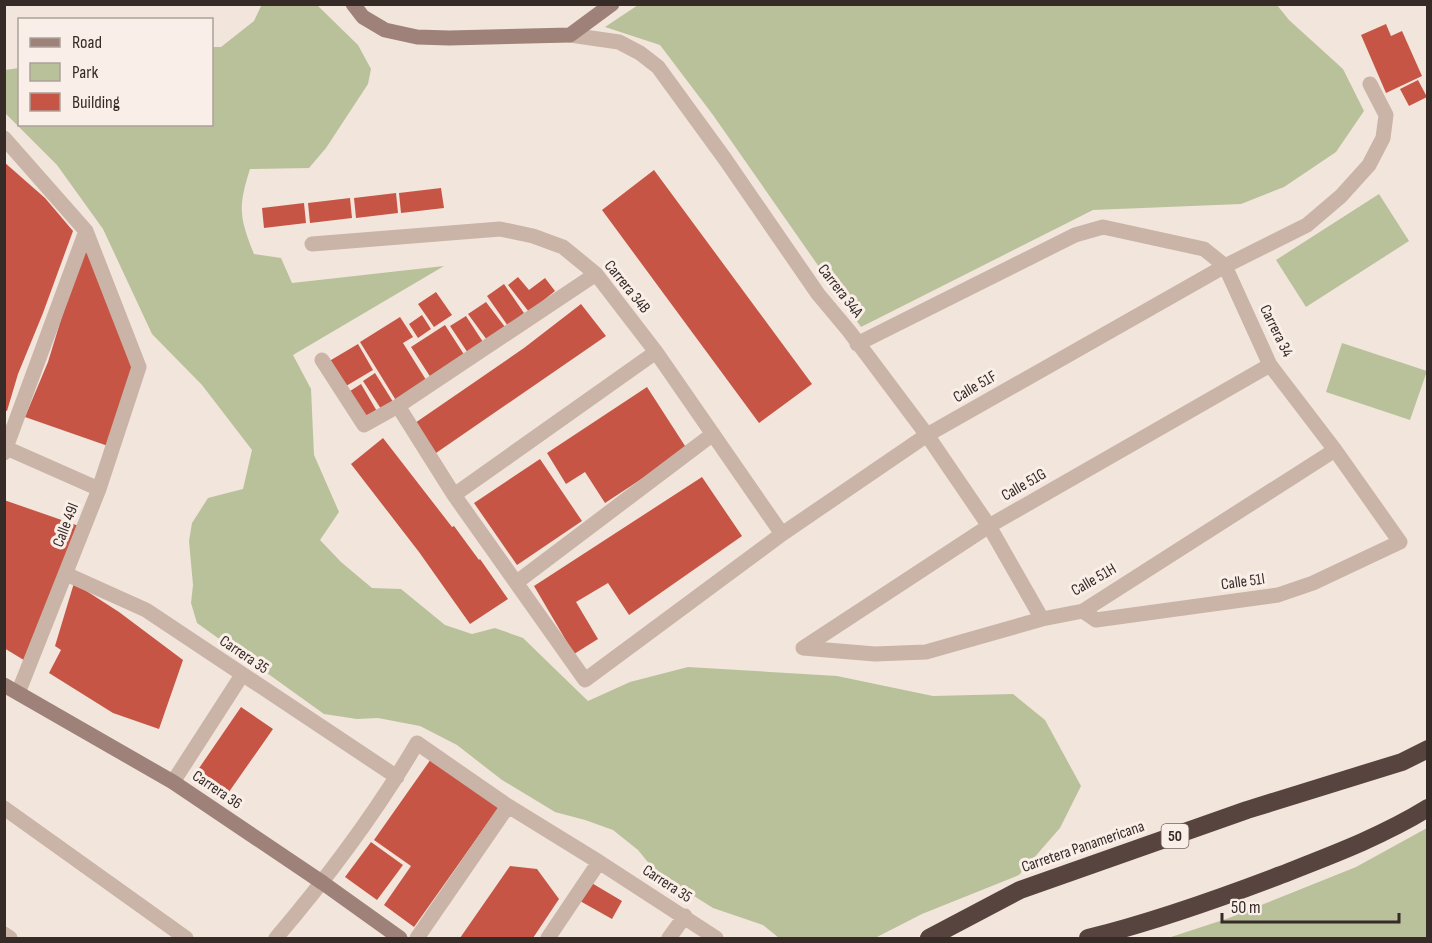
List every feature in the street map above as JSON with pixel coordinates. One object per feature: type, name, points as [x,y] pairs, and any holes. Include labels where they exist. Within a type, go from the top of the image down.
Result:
[{"type":"highway","name":"Carretera Panamericana","points":[[928,939],[1020,890],[1247,810],[1402,762],[1428,749]]},
{"type":"highway","points":[[1105,939],[1350,848],[1428,808]]},
{"type":"highway","points":[[1088,939],[1137,926]]},
{"type":"street","points":[[353,4],[363,17],[385,30],[417,37],[570,35],[612,4]]},
{"type":"street","name":"Carrera 34A","points":[[570,35],[619,42],[640,53],[658,67],[725,159],[804,275],[927,435],[989,526],[1042,619]]},
{"type":"street","name":"Calle 51F","points":[[517,582],[585,680],[782,534],[927,435],[1225,266],[1307,225],[1341,196],[1369,165],[1383,138],[1386,115],[1370,84]]},
{"type":"street","points":[[4,138],[86,231],[5,450],[99,489]]},
{"type":"street","name":"Carrera 34","points":[[857,344],[1075,235],[1103,227],[1204,249],[1225,266],[1270,365],[1335,450],[1400,542]]},
{"type":"street","name":"Carrera 34B","points":[[312,244],[500,229],[533,236],[563,247],[596,274],[656,352],[782,534]]},
{"type":"street","name":"Calle 49I","points":[[11,689],[66,574],[99,489],[139,367],[86,231]]},
{"type":"street","points":[[322,360],[364,425],[398,406],[596,274]]},
{"type":"street","points":[[454,495],[656,352]]},
{"type":"street","name":"Calle 51G","points":[[803,648],[989,526],[1270,365]]},
{"type":"street","points":[[398,406],[454,495],[517,582],[713,434]]},
{"type":"street","name":"Calle 51H","points":[[803,648],[874,654],[926,652],[1042,619],[1083,610],[1335,450]]},
{"type":"street","name":"Calle 51I","points":[[1083,610],[1096,620],[1278,595],[1313,583],[1400,542]]},
{"type":"street","name":"Carrera 35","points":[[66,574],[146,610],[397,777],[417,743],[508,806],[685,916],[716,939]]},
{"type":"street","points":[[173,782],[242,675]]},
{"type":"street","name":"Carrera 36","points":[[11,689],[173,782],[323,884],[399,939]]},
{"type":"street","points":[[276,939],[323,884],[397,777]]},
{"type":"street","points":[[417,939],[508,806]]},
{"type":"street","points":[[4,808],[186,939]]},
{"type":"street","points":[[548,939],[599,862]]},
{"type":"street","points":[[669,939],[685,916]]},
{"type":"street","points":[[4,934],[10,939]]},
{"type":"green space","points":[[262,4],[317,5],[358,45],[371,69],[368,84],[326,148],[309,168],[250,169],[243,193],[242,212],[245,230],[254,254],[281,258],[292,283],[444,266],[293,355],[311,389],[314,455],[339,512],[320,540],[341,562],[372,588],[401,589],[445,625],[472,634],[495,628],[523,638],[588,701],[630,682],[688,667],[837,676],[933,696],[1013,694],[1045,720],[1081,786],[1060,828],[1019,875],[922,914],[875,938],[779,938],[763,925],[713,908],[656,872],[638,850],[613,830],[555,812],[502,780],[457,745],[420,726],[378,718],[357,719],[324,714],[197,623],[191,603],[193,585],[189,541],[192,523],[208,498],[243,489],[252,450],[202,385],[152,334],[103,229],[57,165],[18,126],[213,126],[213,47],[221,47],[254,21]]},
{"type":"green space","points":[[638,5],[1277,5],[1289,20],[1343,69],[1364,111],[1336,152],[1284,187],[1241,204],[1093,210],[861,327],[713,115],[660,45],[605,27]]},
{"type":"green space","points":[[18,68],[18,126],[5,113],[5,70]]},
{"type":"green space","points":[[1379,194],[1409,241],[1306,307],[1276,260]]},
{"type":"green space","points":[[1342,343],[1427,371],[1410,420],[1326,392]]},
{"type":"green space","points":[[1427,828],[1427,938],[1168,938],[1229,918],[1356,867]]},
{"type":"building","points":[[1386,24],[1391,36],[1402,31],[1422,76],[1386,93],[1361,35]]},
{"type":"building","points":[[1418,80],[1427,97],[1409,106],[1400,89]]},
{"type":"building","points":[[4,162],[45,198],[73,231],[18,374],[7,411],[4,410]]},
{"type":"building","points":[[654,170],[812,384],[759,423],[602,210]]},
{"type":"building","points":[[441,188],[444,208],[401,213],[399,193]]},
{"type":"building","points":[[396,193],[398,213],[356,218],[354,198]]},
{"type":"building","points":[[350,198],[352,218],[310,223],[308,203]]},
{"type":"building","points":[[304,203],[306,223],[264,228],[262,208]]},
{"type":"building","points":[[87,245],[135,367],[108,446],[25,417],[48,362]]},
{"type":"building","points":[[518,277],[529,290],[545,278],[555,291],[529,312],[508,285]]},
{"type":"building","points":[[504,284],[524,313],[508,326],[487,296]]},
{"type":"building","points":[[436,292],[452,315],[434,327],[418,304]]},
{"type":"building","points":[[486,302],[505,327],[487,340],[468,314]]},
{"type":"building","points":[[581,304],[606,336],[436,453],[415,423],[524,348]]},
{"type":"building","points":[[422,315],[431,329],[418,338],[409,324]]},
{"type":"building","points":[[466,316],[483,342],[468,353],[450,326]]},
{"type":"building","points":[[400,317],[413,337],[403,343],[428,383],[397,402],[360,342]]},
{"type":"building","points":[[445,325],[465,356],[431,378],[411,347]]},
{"type":"building","points":[[358,344],[373,370],[341,389],[326,363]]},
{"type":"building","points":[[375,373],[395,405],[383,412],[363,381]]},
{"type":"building","points":[[361,384],[378,413],[364,421],[347,393]]},
{"type":"building","points":[[647,387],[687,449],[605,503],[585,472],[566,484],[547,453]]},
{"type":"building","points":[[383,438],[452,527],[454,526],[480,559],[508,599],[470,624],[419,552],[351,464]]},
{"type":"building","points":[[540,459],[582,521],[517,565],[474,503]]},
{"type":"building","points":[[702,477],[742,536],[629,615],[608,583],[576,602],[598,639],[574,654],[534,586]]},
{"type":"building","points":[[4,500],[79,526],[27,662],[4,648]]},
{"type":"building","points":[[74,583],[119,612],[183,660],[159,729],[113,713],[49,673],[61,650],[55,646]]},
{"type":"building","points":[[241,707],[273,729],[224,799],[193,777]]},
{"type":"building","points":[[431,759],[499,807],[414,927],[384,905],[411,866],[374,840]]},
{"type":"building","points":[[371,842],[403,865],[377,900],[345,877]]},
{"type":"building","points":[[510,866],[537,869],[559,899],[533,938],[460,938]]},
{"type":"building","points":[[590,882],[622,901],[612,919],[580,901]]}]
